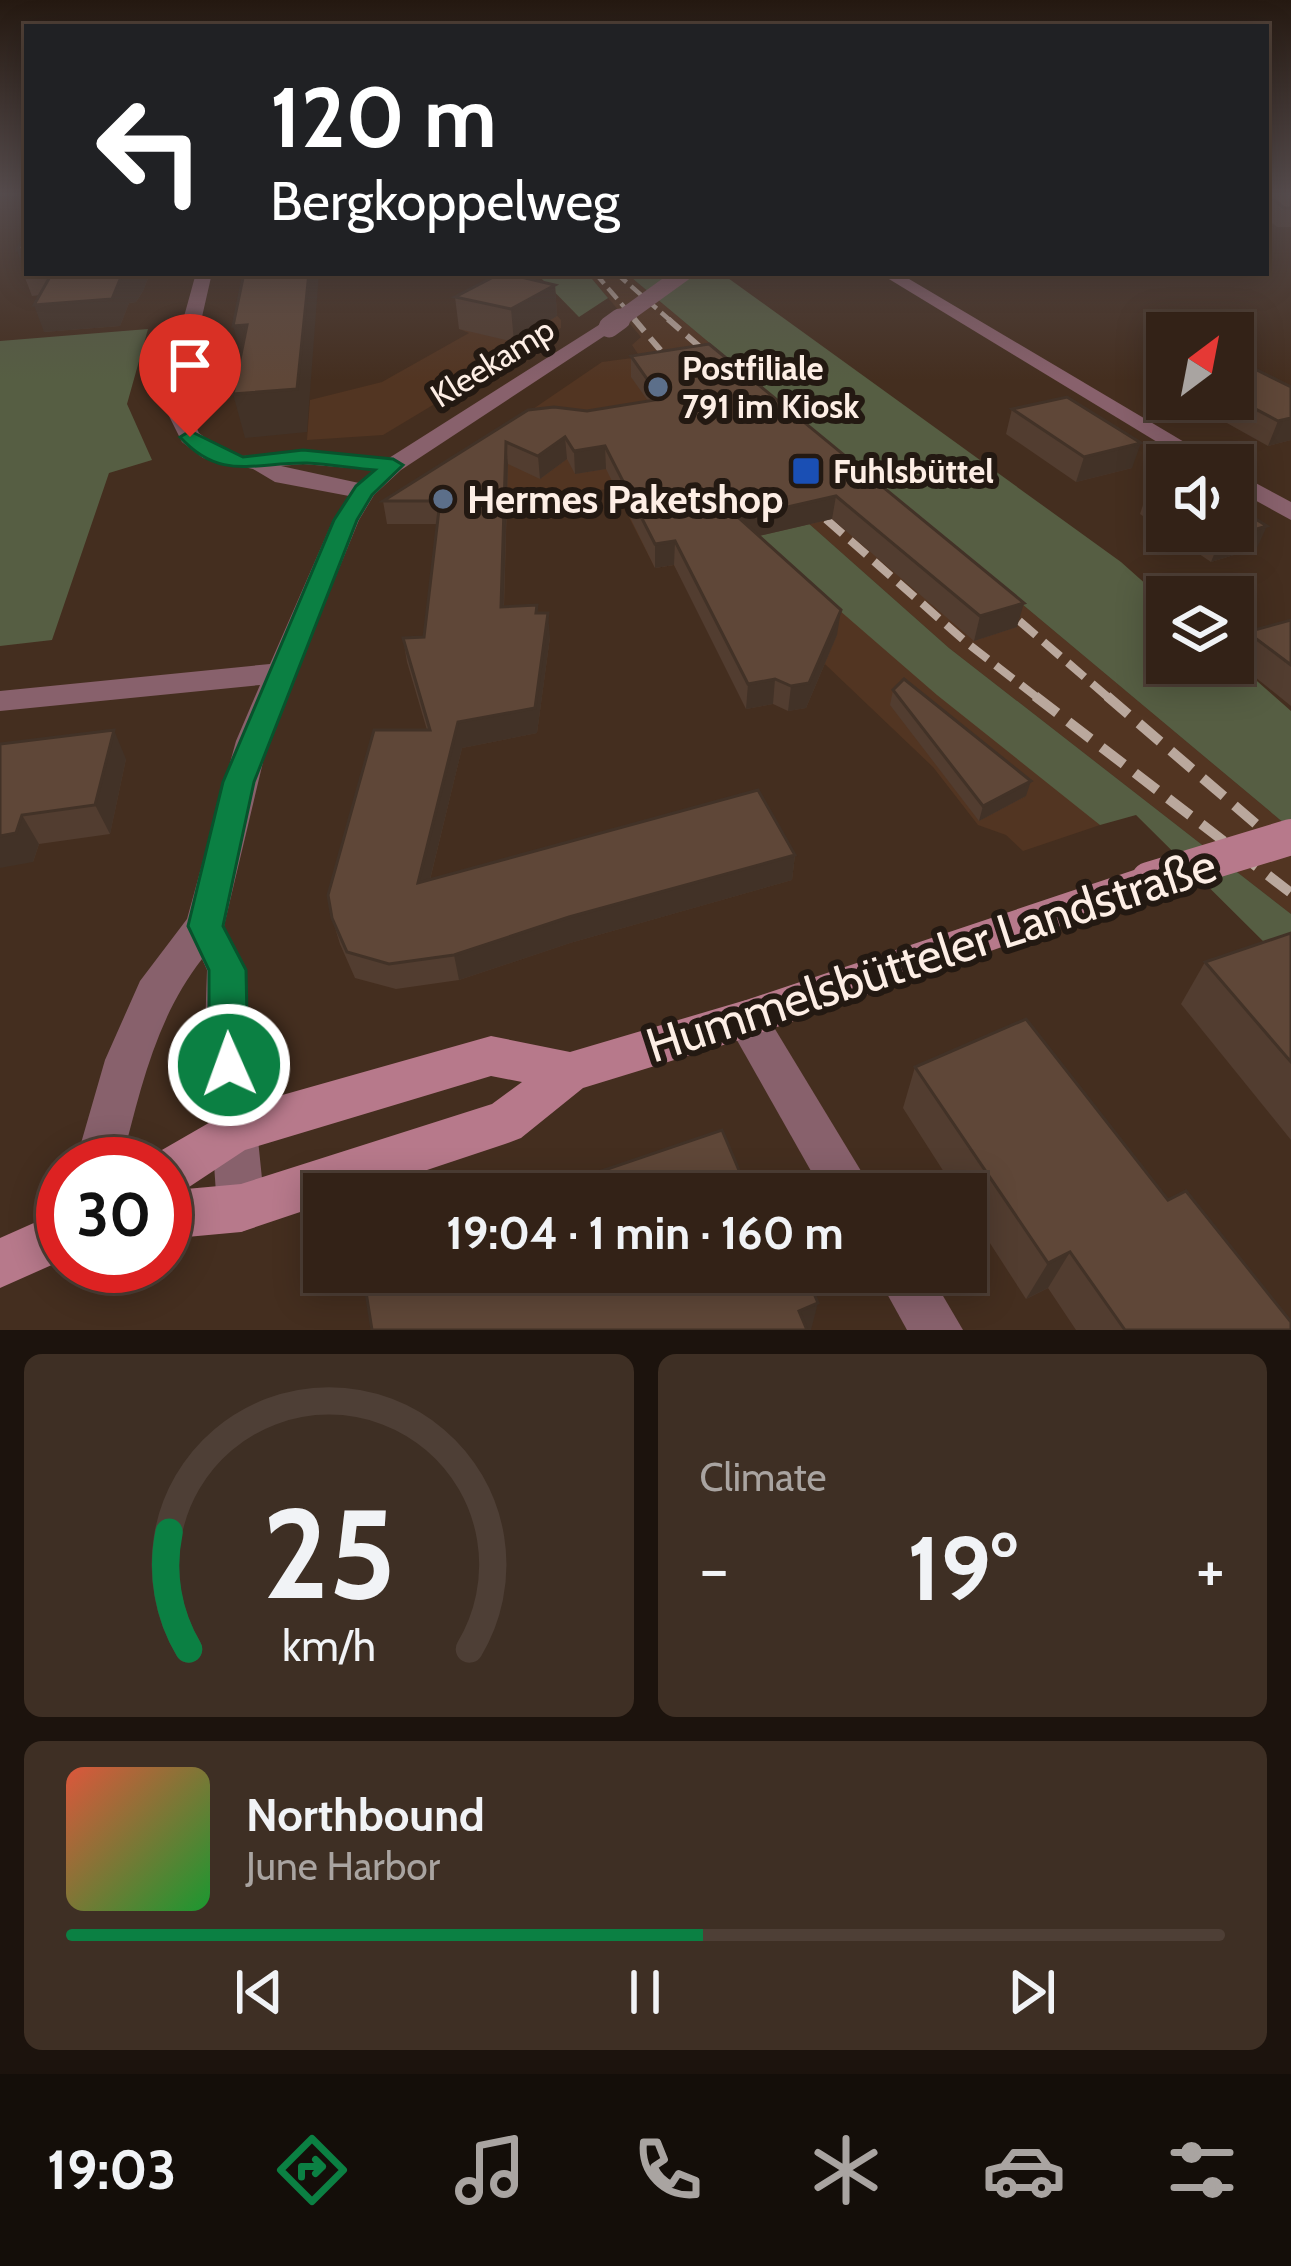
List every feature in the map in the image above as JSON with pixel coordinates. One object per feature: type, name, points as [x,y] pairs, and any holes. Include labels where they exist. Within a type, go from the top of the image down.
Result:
[{"type":"main road","name":"Hummelsbütteler Landstraße","points":[[192,1213],[241,1208],[505,1122],[570,1072],[1291,837]]},
{"type":"main road","name":"Hummelsbütteler Landstraße","points":[[192,1157],[233,1131],[491,1056],[570,1072]]},
{"type":"main road","points":[[0,1263],[36,1246]]},
{"type":"street","points":[[106,1137],[127,1060],[160,981],[205,926],[238,782],[346,520],[364,491],[283,477],[260,464],[211,453],[190,437],[172,400],[203,276]]},
{"type":"street","name":"Kleekamp","points":[[364,491],[393,465],[609,327],[680,276]]},
{"type":"street","points":[[892,276],[1176,444]]},
{"type":"street","points":[[260,464],[303,457],[393,465]]},
{"type":"street","points":[[1254,490],[1291,512]]},
{"type":"street","points":[[0,700],[283,673]]},
{"type":"street","points":[[205,926],[227,970],[241,1208]]},
{"type":"street","points":[[746,1018],[838,1173]]},
{"type":"street","points":[[913,1293],[937,1330]]},
{"type":"shaded area","points":[[590,276],[630,276],[1291,829],[1291,914],[949,648],[798,514],[690,459],[1100,825],[1023,851],[1006,835],[978,825],[933,767],[784,625],[712,637],[674,565],[655,568],[614,488],[444,512],[440,524],[412,524],[427,481],[602,362],[640,357],[632,345],[641,337]]},
{"type":"shaded area","points":[[528,283],[561,320],[561,328],[383,435],[307,440],[310,400],[382,382],[469,333],[459,329]]},
{"type":"green space","points":[[539,276],[590,276],[608,298],[579,317]]},
{"type":"green space","points":[[630,276],[725,276],[1121,562],[1146,584],[1146,684],[1254,684],[1254,678],[1291,711],[1291,829]]},
{"type":"green space","points":[[148,329],[127,404],[152,460],[109,473],[52,640],[0,646],[0,341]]},
{"type":"green space","points":[[688,406],[798,514],[949,648],[1291,914],[1291,969],[1136,815],[1100,825],[937,695],[764,545]]},
{"type":"building","points":[[50,276],[128,276],[121,277],[112,299],[34,305]]},
{"type":"building","points":[[243,276],[309,276],[297,389],[233,394],[247,325],[233,326]]},
{"type":"building","points":[[495,276],[555,285],[511,309],[455,297]]},
{"type":"building","points":[[709,344],[1024,603],[980,616],[836,496],[739,518],[841,610],[809,683],[791,686],[775,679],[748,684],[675,541],[655,544],[605,446],[574,451],[565,437],[538,456],[506,442],[501,607],[537,605],[536,613],[548,613],[535,708],[458,722],[418,883],[758,790],[795,855],[569,917],[454,955],[389,964],[347,952],[328,895],[374,730],[430,730],[403,638],[424,637],[440,501],[383,501],[528,410],[587,411],[661,399],[631,356]]},
{"type":"building","points":[[1254,368],[1291,387],[1291,418],[1278,421],[1254,408]]},
{"type":"building","points":[[1067,397],[1141,443],[1084,457],[1012,409]]},
{"type":"building","points":[[1291,620],[1291,665],[1254,637],[1254,630]]},
{"type":"building","points":[[904,679],[1031,781],[983,806],[893,690]]},
{"type":"building","points":[[114,730],[95,805],[22,815],[16,833],[0,836],[0,744]]},
{"type":"building","points":[[1291,933],[1291,1062],[1205,962]]},
{"type":"building","points":[[1026,1019],[1168,1200],[1186,1191],[1291,1322],[1291,1330],[1125,1330],[1070,1252],[1048,1263],[915,1067]]},
{"type":"building","points":[[722,1130],[740,1173],[596,1173]]},
{"type":"building","points":[[366,1293],[814,1293],[818,1303],[799,1311],[807,1330],[372,1330]]},
{"type":"railway","points":[[598,276],[637,322]]},
{"type":"railway","points":[[619,276],[672,322]]},
{"type":"railway","points":[[634,319],[684,378]]},
{"type":"railway","points":[[668,319],[726,370]]},
{"type":"railway","points":[[802,498],[967,643],[1039,699]]},
{"type":"railway","points":[[995,600],[1110,699]]},
{"type":"railway","points":[[1035,696],[1291,893]]},
{"type":"railway","points":[[1107,696],[1291,854]]},
{"type":"place","name":"Postfiliale 791 im Kiosk","points":[[658,387]]},
{"type":"place","name":"Fuhlsbüttel","points":[[806,471]]},
{"type":"place","name":"Hermes Paketshop","points":[[443,499]]},
{"type":"route","points":[[190,437],[211,453],[242,463],[303,457],[393,465],[364,491],[346,520],[238,782],[205,926],[227,970],[229,1065]]}]
